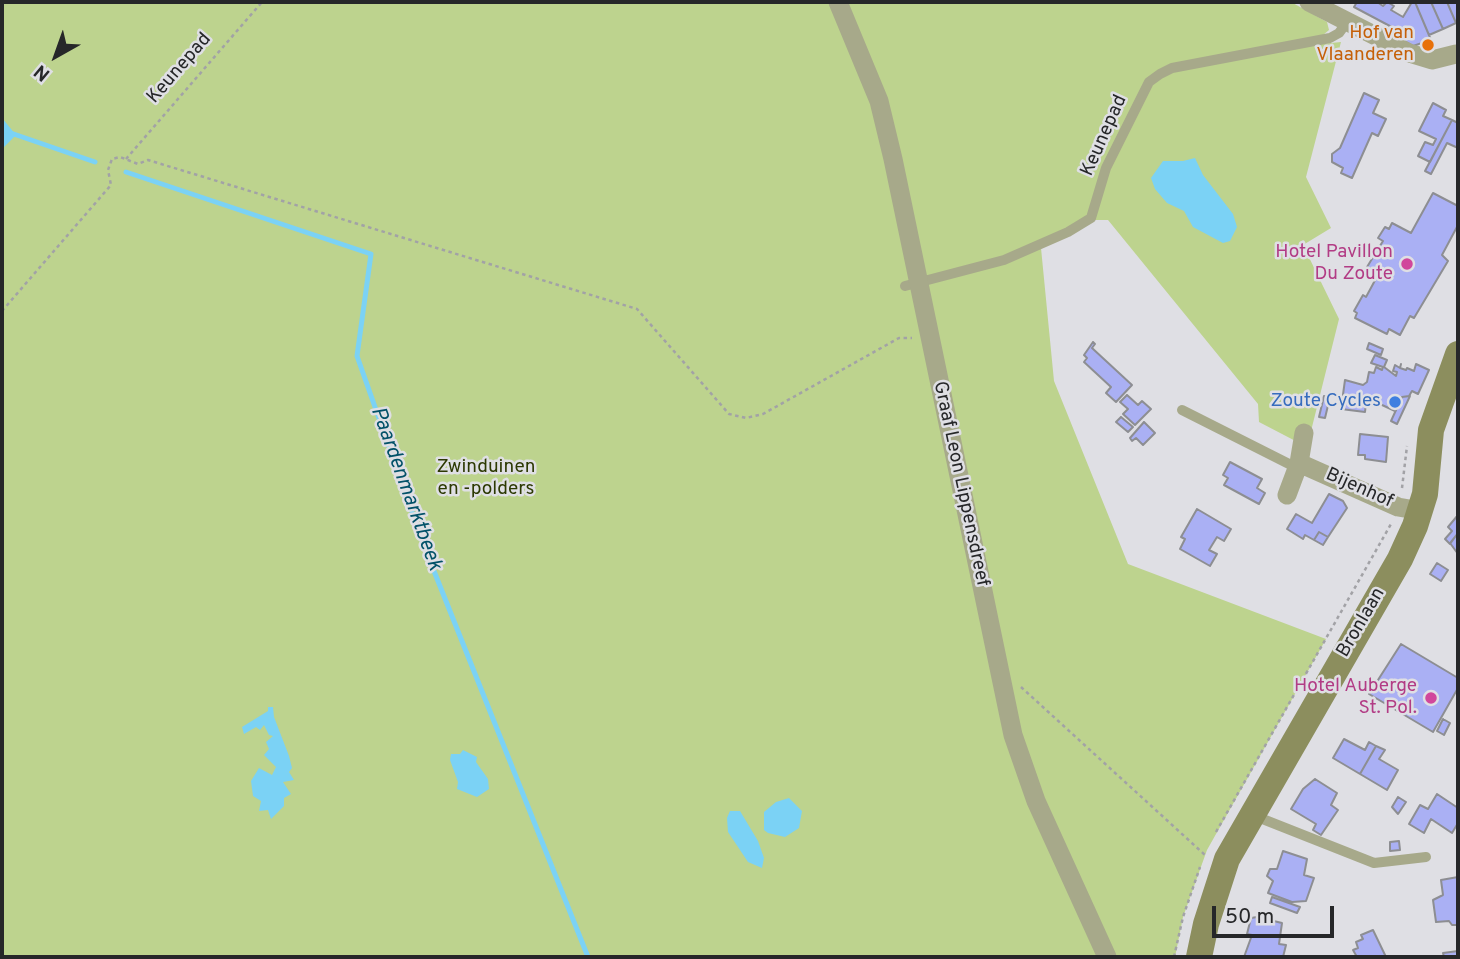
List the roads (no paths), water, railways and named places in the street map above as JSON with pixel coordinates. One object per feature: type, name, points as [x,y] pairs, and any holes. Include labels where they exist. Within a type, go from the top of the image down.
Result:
[{"type":"street","name":"Graaf Leon Lippensdreef","points":[[838,2],[879,101],[912,284],[1013,734],[1036,801],[1107,957]]},
{"type":"street","points":[[1309,2],[1409,53],[1432,60],[1458,53]]},
{"type":"street","name":"Bronlaan","points":[[1199,957],[1206,923],[1227,859],[1400,559],[1431,430],[1450,401],[1458,354]]},
{"type":"street","points":[[1287,495],[1298,466],[1304,433]]},
{"type":"street","name":"Bijenhof","points":[[1298,466],[1410,509]]},
{"type":"lane","name":"Keunepad","points":[[912,284],[1004,260],[1068,232],[1091,218],[1106,168],[1149,82],[1160,74],[1172,68],[1330,38],[1339,33],[1348,22]]},
{"type":"lane","points":[[1182,410],[1298,466]]},
{"type":"lane","points":[[1252,813],[1262,820],[1374,863],[1426,857]]},
{"type":"water","points":[[2,118],[16,135],[2,149]]},
{"type":"water","points":[[1195,158],[1203,175],[1233,214],[1237,227],[1230,241],[1223,243],[1193,227],[1184,211],[1167,203],[1155,189],[1151,178],[1163,161]]},
{"type":"water","points":[[268,707],[273,707],[292,768],[289,772],[294,780],[283,782],[291,794],[284,798],[284,806],[271,819],[268,810],[259,811],[261,801],[253,796],[251,781],[259,768],[272,775],[276,767],[264,755],[269,749],[266,742],[273,736],[269,735],[264,725],[260,730],[256,727],[244,734],[242,727],[268,711]]},
{"type":"water","points":[[463,750],[477,757],[476,762],[488,779],[489,789],[477,797],[457,789],[458,782],[450,760],[451,754],[460,754]]},
{"type":"water","points":[[789,798],[802,811],[799,828],[785,837],[768,833],[764,830],[764,812],[776,802]]},
{"type":"water","points":[[730,811],[740,811],[758,841],[764,858],[762,868],[748,862],[728,832],[727,818]]},
{"type":"waterway","name":"Paardenmarktbeek","points":[[2,130],[95,162]]},
{"type":"waterway","name":"Paardenmarktbeek","points":[[126,172],[371,254],[357,356],[424,546],[588,957]]},
{"type":"place","name":"Hof van Vlaanderen","points":[[1428,45]]},
{"type":"place","name":"Hotel Pavillon Du Zoute","points":[[1407,264]]},
{"type":"place","name":"Zoute Cycles","points":[[1395,402]]},
{"type":"place","name":"Hotel Auberge St. Pol.","points":[[1431,698]]},
{"type":"park label","name":"Zwinduinen en -polders","points":[[486,479]]}]
